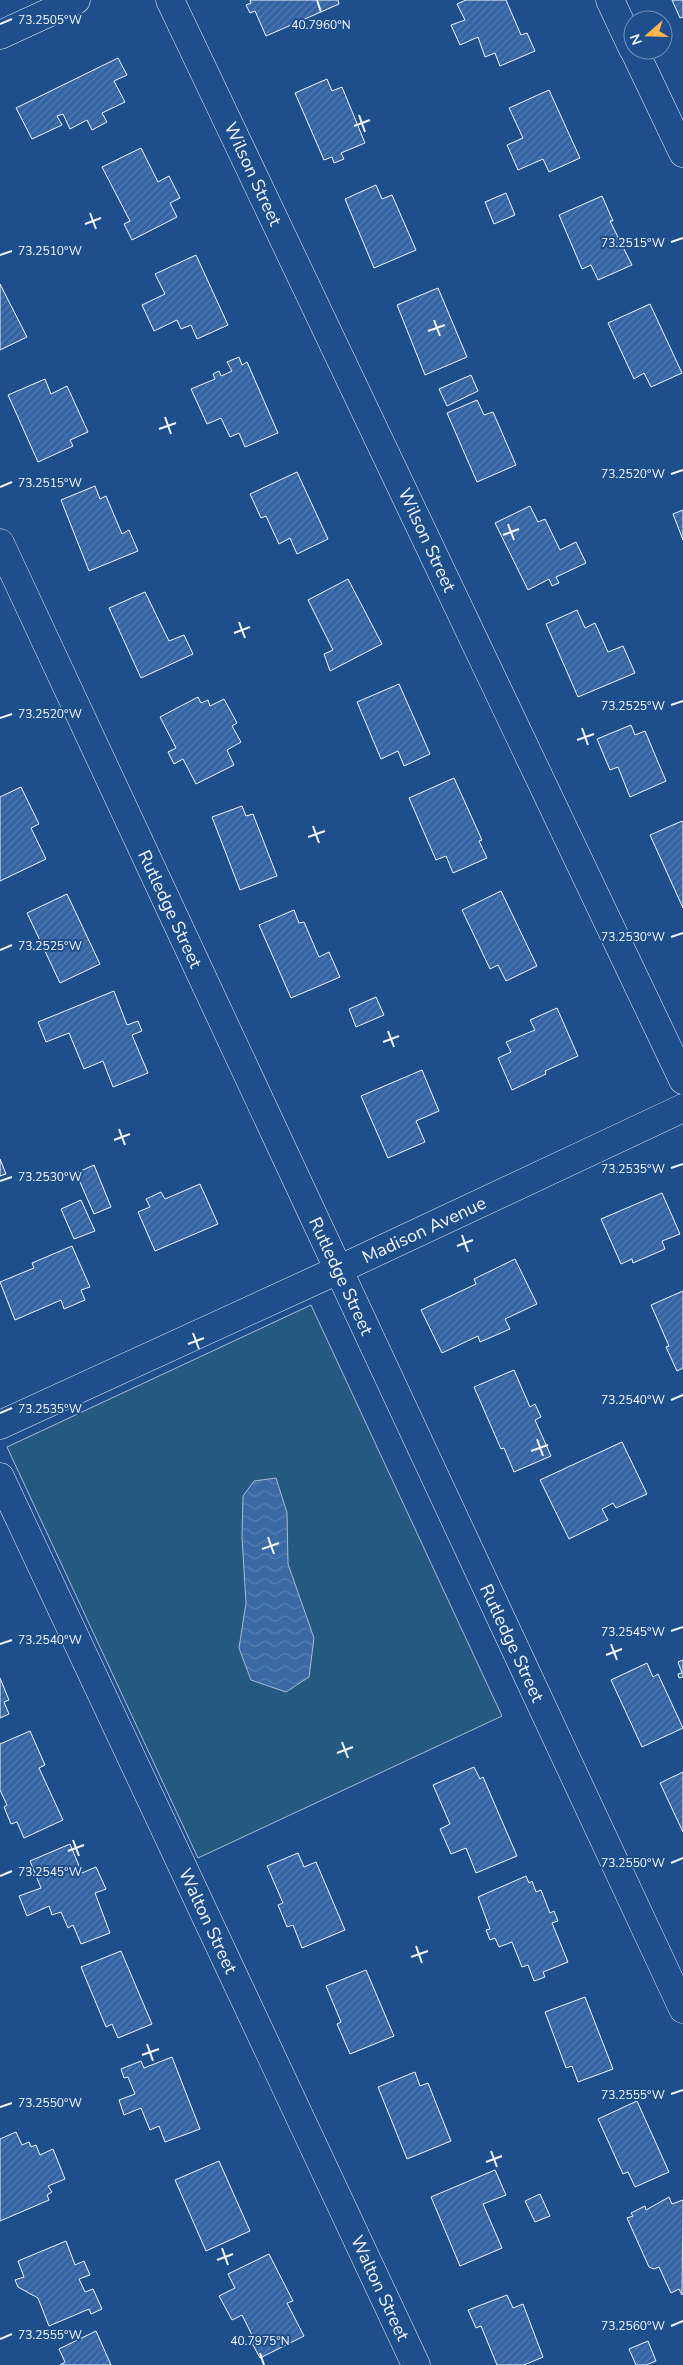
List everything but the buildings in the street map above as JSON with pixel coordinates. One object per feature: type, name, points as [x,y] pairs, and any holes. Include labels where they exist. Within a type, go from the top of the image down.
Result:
[{"type":"street","points":[[0,36],[76,0]]},
{"type":"street","name":"Wilson Street","points":[[170,0],[683,1080]]},
{"type":"street","points":[[610,0],[623,28]]},
{"type":"street","points":[[638,60],[683,153]]},
{"type":"street","name":"Rutledge Street","points":[[0,543],[683,2009]]},
{"type":"street","name":"Madison Avenue","points":[[0,1425],[338,1270],[683,1108]]},
{"type":"street","name":"Walton Street","points":[[0,1478],[416,2365]]},
{"type":"shaded area","points":[[311,1305],[502,1716],[198,1858],[7,1447]]},
{"type":"water","points":[[276,1478],[287,1513],[288,1564],[314,1638],[309,1677],[286,1692],[251,1680],[239,1648],[246,1603],[242,1537],[243,1496],[254,1481]]}]
